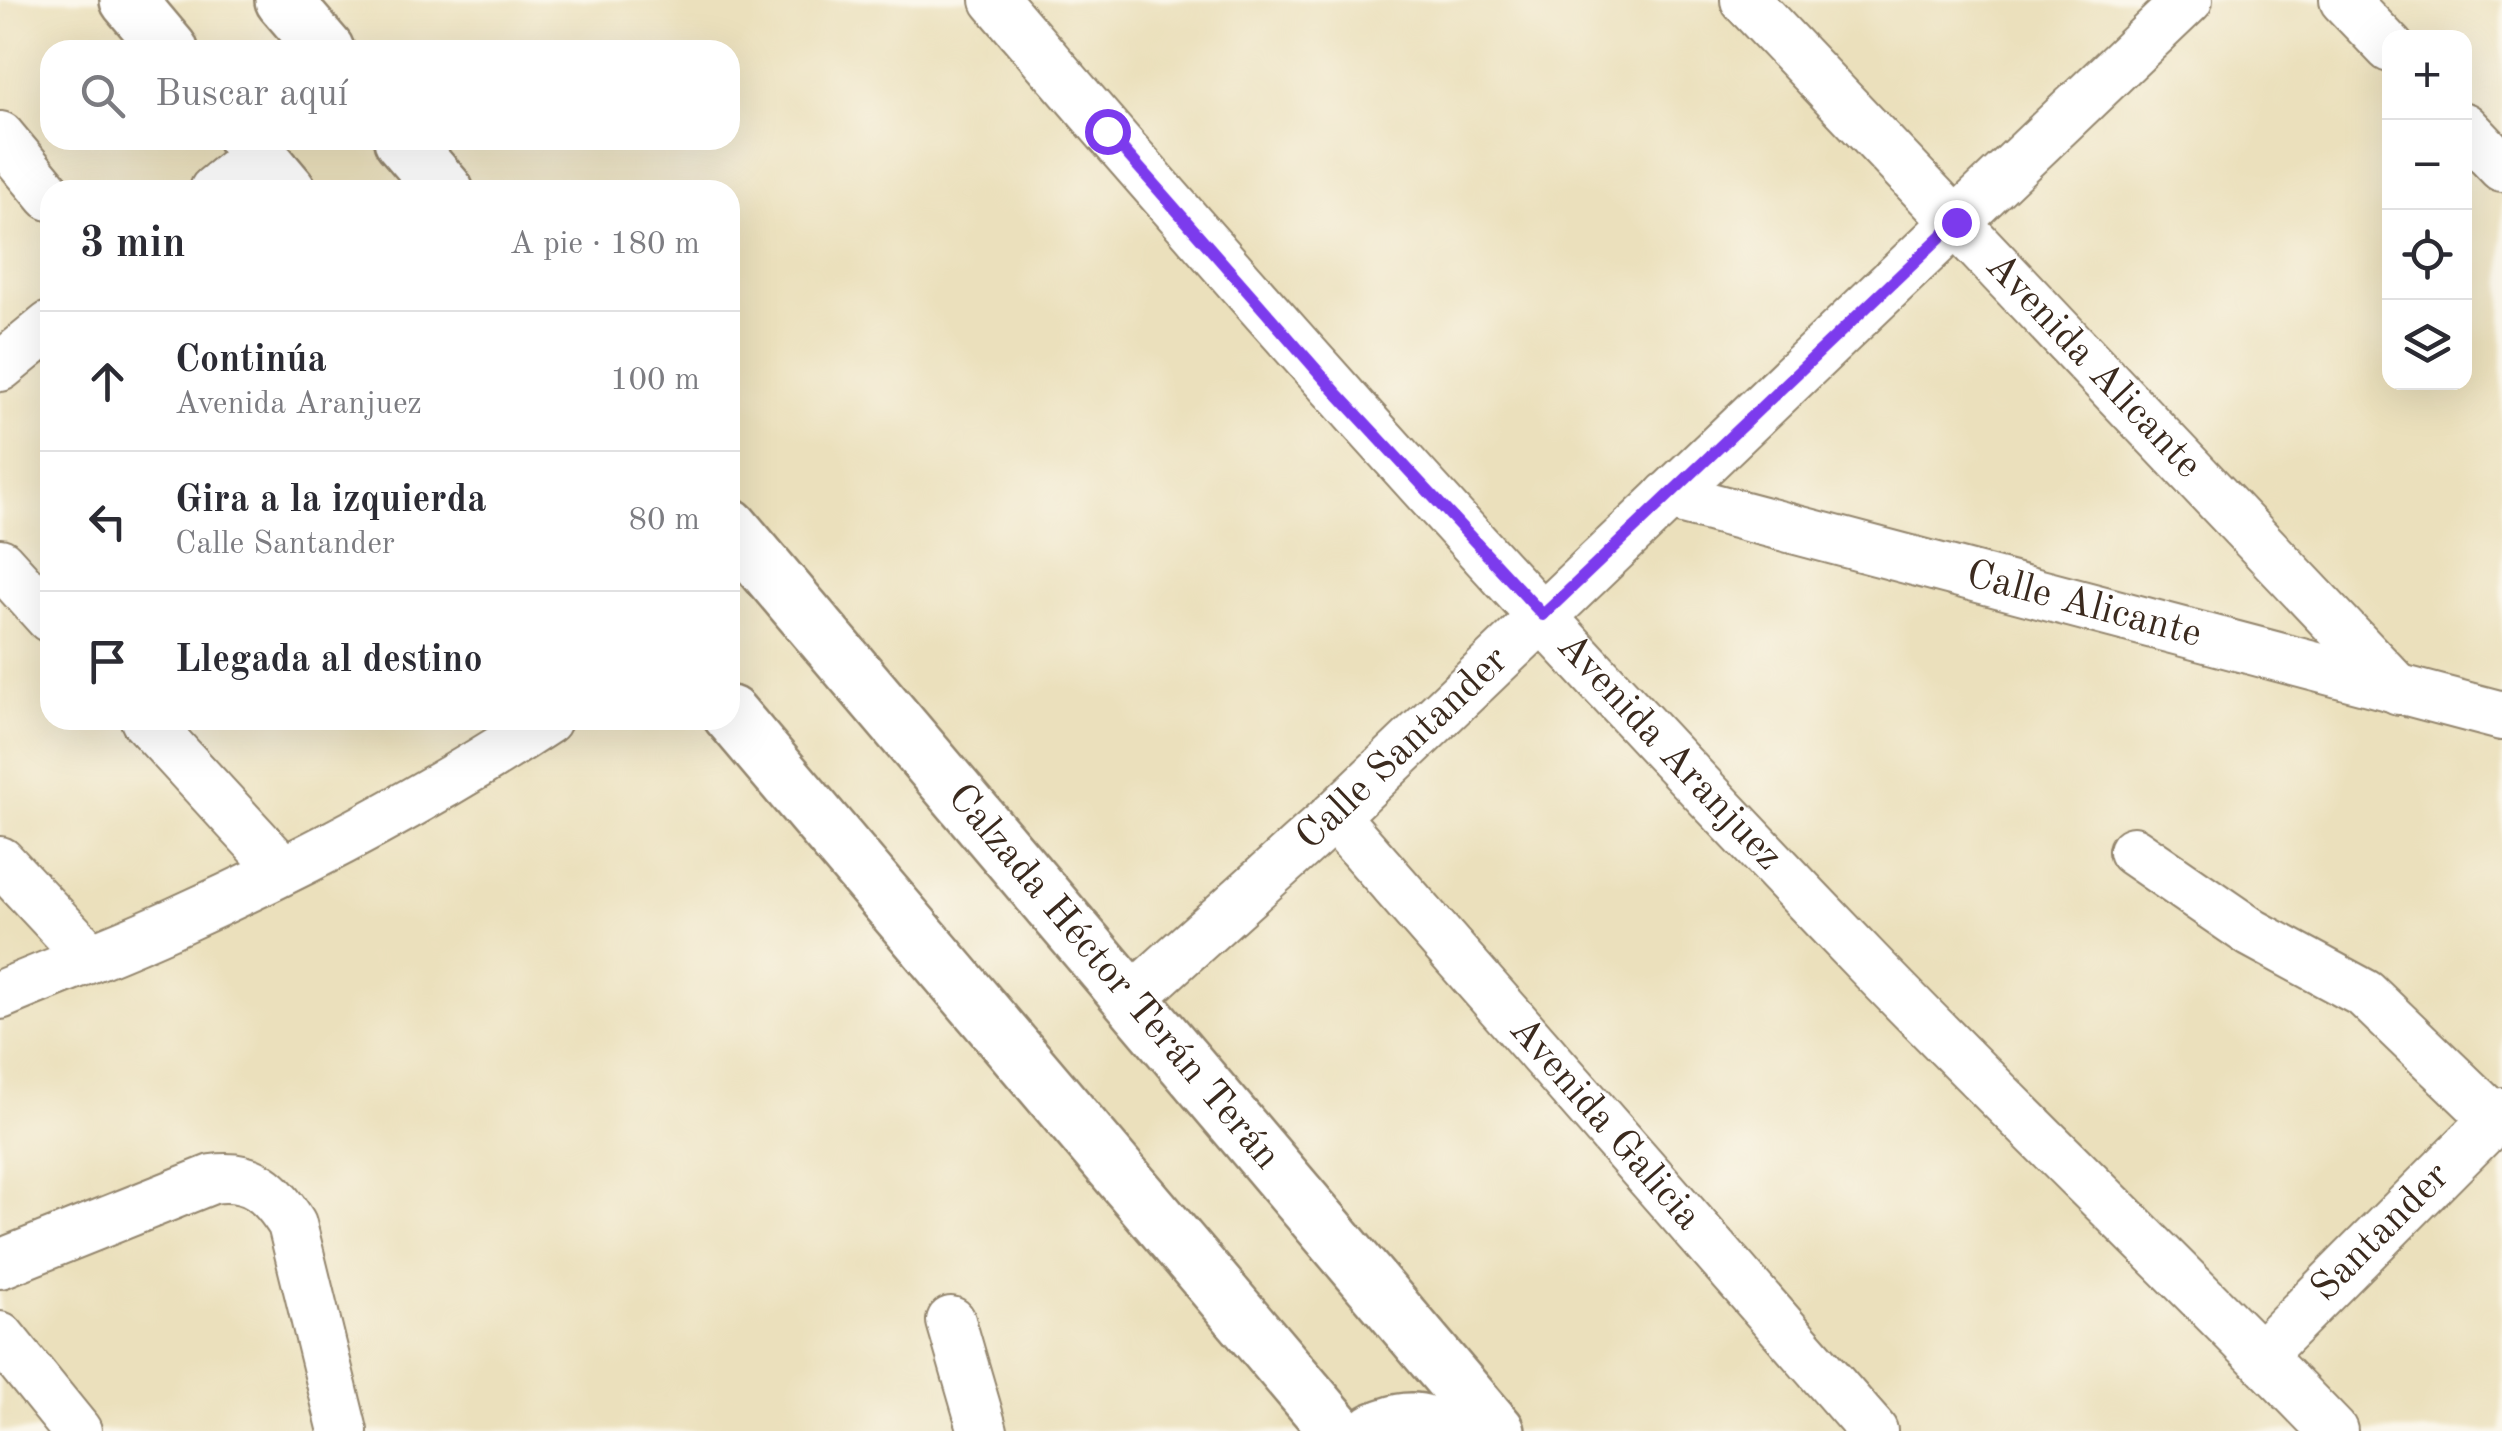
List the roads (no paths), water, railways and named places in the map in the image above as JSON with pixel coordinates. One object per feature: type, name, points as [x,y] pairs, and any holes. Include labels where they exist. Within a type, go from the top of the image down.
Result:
[{"type":"main road","points":[[128,0],[162,40]]},
{"type":"main road","points":[[283,0],[317,40]]},
{"type":"main road","points":[[410,150],[436,180]]},
{"type":"main road","name":"Calzada Héctor Terán Terán","points":[[740,538],[1497,1431]]},
{"type":"main road","points":[[740,726],[1338,1431]]},
{"type":"main road","points":[[1374,1431],[1412,1420],[1438,1431]]},
{"type":"street","name":"Avenida Aranjuez","points":[[995,0],[1336,392],[1868,963],[2332,1431]]},
{"type":"street","name":"Avenida Alicante","points":[[1745,0],[2399,690]]},
{"type":"street","name":"Calle Santander","points":[[1132,998],[1334,816],[2188,0]]},
{"type":"street","points":[[2344,0],[2382,40]]},
{"type":"street","points":[[0,136],[40,184]]},
{"type":"street","points":[[2472,136],[2502,167]]},
{"type":"street","points":[[231,180],[264,161]]},
{"type":"street","points":[[0,367],[40,334]]},
{"type":"street","name":"Calle Alicante","points":[[1668,496],[2502,716]]},
{"type":"street","points":[[0,564],[40,607]]},
{"type":"street","points":[[153,730],[282,869]]},
{"type":"street","points":[[0,994],[178,921],[405,807],[532,730]]},
{"type":"street","name":"Avenida Galicia","points":[[1334,816],[1874,1431]]},
{"type":"street","points":[[2133,851],[2220,914],[2364,994],[2499,1115]]},
{"type":"street","points":[[0,861],[90,957]]},
{"type":"street","name":"Santander","points":[[2260,1355],[2499,1115]]},
{"type":"street","points":[[0,1264],[212,1179],[235,1176],[257,1186],[278,1200],[292,1224],[342,1431]]},
{"type":"street","points":[[951,1321],[983,1431]]},
{"type":"street","points":[[0,1336],[77,1431]]}]
